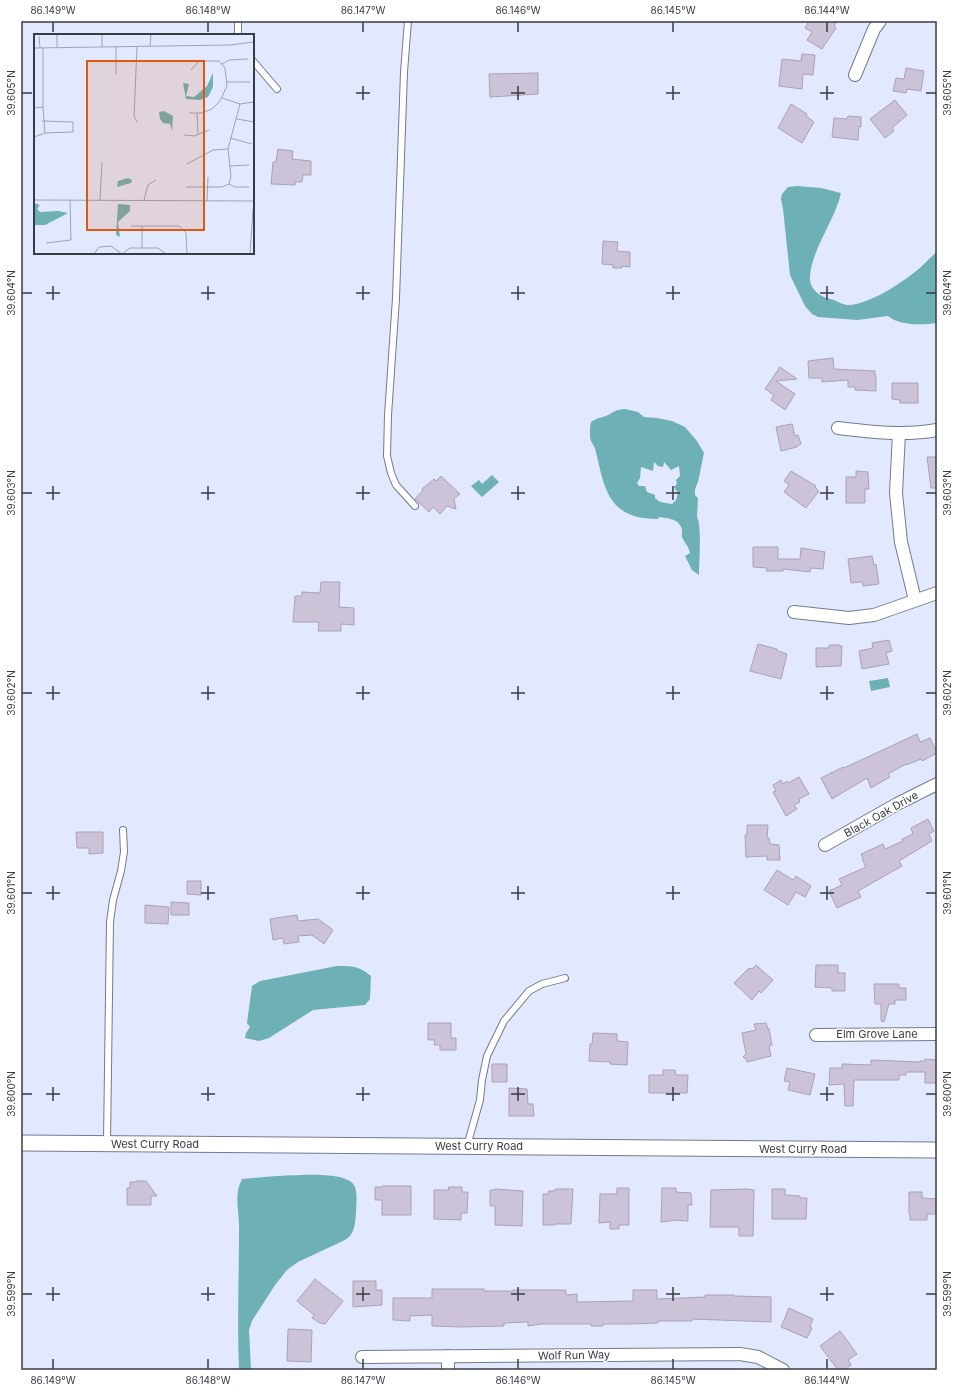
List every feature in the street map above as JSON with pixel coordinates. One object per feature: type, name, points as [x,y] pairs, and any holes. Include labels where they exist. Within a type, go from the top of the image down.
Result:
[{"type":"street","points":[[856,75],[874,29],[880,21]]},
{"type":"street","points":[[838,428],[899,434],[937,430]]},
{"type":"street","points":[[899,434],[896,493],[900,535],[915,600]]},
{"type":"street","points":[[794,612],[848,618],[874,615],[937,593]]},
{"type":"street","name":"Black Oak Drive","points":[[825,846],[897,804],[937,784]]},
{"type":"street","name":"Elm Grove Lane","points":[[816,1034],[937,1034]]},
{"type":"street","name":"West Curry Road","points":[[21,1143],[937,1150]]},
{"type":"street","name":"Wolf Run Way","points":[[362,1357],[740,1354],[758,1357],[783,1370]]},
{"type":"street","points":[[448,1356],[448,1370]]},
{"type":"lane","points":[[238,21],[238,34]]},
{"type":"lane","points":[[408,21],[404,72],[396,298],[388,415],[387,456],[391,473],[396,485],[415,506]]},
{"type":"lane","points":[[254,62],[277,89]]},
{"type":"lane","points":[[107,1143],[110,922],[113,900],[123,858],[123,830]]},
{"type":"lane","points":[[467,1146],[480,1100],[487,1056],[504,1021],[529,991],[542,984],[565,978]]},
{"type":"shaded area","points":[[797,186],[821,188],[841,193],[834,214],[818,247],[811,268],[810,283],[816,292],[826,298],[843,304],[858,304],[884,293],[901,282],[918,270],[937,252],[937,323],[905,323],[899,322],[888,316],[857,320],[818,317],[812,314],[805,306],[790,275],[781,199],[782,194],[788,187]]},
{"type":"shaded area","points":[[625,409],[638,412],[644,417],[672,421],[685,427],[697,441],[704,453],[698,482],[695,489],[695,495],[698,498],[697,517],[699,521],[700,536],[699,575],[692,570],[685,556],[690,553],[682,538],[682,530],[679,523],[666,518],[642,518],[629,514],[612,500],[607,491],[596,450],[590,439],[591,422],[615,411]],"holes":[[[654,462],[658,466],[663,467],[664,462],[671,470],[679,466],[680,476],[676,480],[677,484],[674,487],[678,493],[676,500],[672,504],[660,502],[655,498],[655,495],[647,492],[645,486],[639,486],[637,483],[640,478],[641,467],[653,471]]]},
{"type":"shaded area","points":[[492,475],[499,482],[482,497],[471,486],[479,480],[482,484]]},
{"type":"shaded area","points":[[888,678],[890,687],[871,691],[869,681]]},
{"type":"shaded area","points":[[337,966],[355,967],[363,970],[371,976],[370,999],[365,1005],[313,1010],[269,1038],[259,1041],[245,1038],[250,1027],[247,1023],[252,986],[260,981]]},
{"type":"shaded area","points":[[318,1175],[340,1177],[348,1180],[354,1185],[356,1191],[355,1225],[353,1232],[348,1238],[298,1262],[287,1270],[275,1285],[252,1321],[249,1330],[251,1370],[239,1370],[239,1224],[237,1198],[239,1185],[242,1179],[276,1176]]},
{"type":"building","points":[[809,21],[837,21],[834,26],[836,28],[822,49],[807,40],[812,32],[805,28]]},
{"type":"building","points":[[802,54],[815,55],[813,75],[803,74],[802,89],[779,86],[782,59],[801,61]]},
{"type":"building","points":[[906,68],[924,71],[921,91],[907,89],[906,93],[893,91],[896,78],[904,79]]},
{"type":"building","points":[[538,73],[538,94],[490,97],[489,74]]},
{"type":"building","points":[[895,100],[907,115],[892,128],[894,131],[885,138],[870,119]]},
{"type":"building","points":[[791,104],[807,114],[806,116],[814,122],[802,143],[778,128]]},
{"type":"building","points":[[848,116],[861,117],[861,127],[859,126],[858,140],[832,137],[834,118],[847,119]]},
{"type":"building","points":[[278,149],[293,151],[292,159],[311,161],[311,175],[303,175],[302,182],[295,182],[295,185],[271,184],[273,162],[276,162]]},
{"type":"building","points":[[603,241],[618,242],[617,251],[630,252],[630,267],[622,266],[622,268],[613,268],[613,265],[602,264]]},
{"type":"building","points":[[833,358],[834,369],[875,371],[876,391],[855,390],[855,387],[848,387],[848,380],[822,382],[822,378],[809,378],[808,361]]},
{"type":"building","points":[[780,367],[797,379],[776,381],[795,394],[785,410],[771,400],[774,395],[765,389]]},
{"type":"building","points":[[892,383],[918,383],[918,403],[900,403],[900,400],[892,399]]},
{"type":"building","points":[[792,424],[795,436],[798,435],[801,444],[797,447],[781,451],[776,427]]},
{"type":"building","points":[[927,457],[937,457],[937,488],[931,488]]},
{"type":"building","points":[[791,471],[816,486],[815,487],[819,491],[806,508],[784,492],[789,485],[784,481]]},
{"type":"building","points":[[856,471],[868,472],[869,489],[865,489],[865,503],[846,503],[846,477],[856,477]]},
{"type":"building","points":[[441,476],[460,494],[454,499],[456,509],[447,506],[440,514],[433,507],[429,512],[415,499],[423,490],[422,489],[434,479],[436,481]]},
{"type":"building","points":[[753,547],[778,547],[778,559],[800,559],[801,548],[825,552],[823,569],[811,568],[810,572],[783,569],[783,571],[766,571],[767,568],[753,567]]},
{"type":"building","points":[[872,556],[874,565],[876,564],[879,584],[863,586],[862,582],[851,583],[848,559]]},
{"type":"building","points":[[321,582],[340,582],[339,607],[354,608],[354,625],[341,624],[341,631],[318,631],[319,622],[293,622],[295,596],[302,596],[302,592],[320,593]]},
{"type":"building","points":[[889,640],[892,651],[886,653],[889,664],[862,669],[859,651],[873,648],[872,643]]},
{"type":"building","points":[[758,644],[777,649],[776,650],[787,654],[781,679],[750,671]]},
{"type":"building","points":[[829,645],[842,646],[841,666],[816,667],[816,648],[829,648]]},
{"type":"building","points":[[917,734],[920,742],[930,738],[937,753],[922,761],[921,759],[906,764],[888,774],[890,777],[871,788],[867,778],[832,799],[821,778]]},
{"type":"building","points":[[799,777],[809,794],[799,799],[800,802],[794,805],[797,809],[786,816],[773,792],[776,791],[773,785],[781,780],[783,784],[787,781],[788,783]]},
{"type":"building","points":[[928,819],[934,831],[929,834],[932,841],[899,861],[902,866],[858,891],[861,897],[837,908],[829,891],[842,885],[839,879],[866,867],[861,854],[883,844],[885,849],[903,841],[902,839],[913,834],[911,828]]},
{"type":"building","points":[[747,825],[768,825],[767,838],[769,838],[770,844],[779,845],[780,860],[767,860],[767,856],[746,857],[745,835],[747,835]]},
{"type":"building","points":[[76,832],[103,832],[103,853],[89,854],[89,848],[77,848]]},
{"type":"building","points":[[777,870],[793,880],[796,876],[811,886],[805,897],[796,892],[788,905],[764,890]]},
{"type":"building","points":[[187,881],[201,881],[201,895],[187,894]]},
{"type":"building","points":[[171,902],[189,903],[189,915],[171,915]]},
{"type":"building","points":[[145,905],[169,907],[168,924],[145,923]]},
{"type":"building","points":[[297,915],[298,921],[318,919],[333,930],[324,944],[312,935],[298,936],[299,942],[284,944],[283,938],[273,940],[270,919]]},
{"type":"building","points":[[756,965],[773,980],[761,993],[759,991],[752,1000],[734,983],[749,968],[752,969]]},
{"type":"building","points":[[816,965],[838,965],[838,973],[845,973],[845,991],[832,991],[832,988],[815,987]]},
{"type":"building","points":[[874,984],[899,984],[899,988],[906,988],[906,1000],[895,1000],[895,1004],[889,1004],[884,1022],[881,1021],[881,1004],[875,1004]]},
{"type":"building","points":[[428,1023],[451,1023],[451,1038],[456,1038],[456,1050],[440,1050],[440,1045],[434,1045],[435,1040],[428,1040]]},
{"type":"building","points":[[766,1023],[768,1029],[769,1028],[772,1045],[769,1046],[771,1056],[747,1062],[743,1057],[746,1054],[742,1033],[756,1030],[754,1024]]},
{"type":"building","points":[[593,1033],[617,1034],[617,1041],[628,1042],[627,1065],[610,1064],[610,1062],[589,1061],[590,1044],[592,1044]]},
{"type":"building","points":[[925,1059],[937,1060],[937,1083],[925,1083],[925,1072],[906,1072],[906,1075],[899,1075],[899,1080],[854,1080],[853,1106],[845,1106],[844,1084],[829,1085],[830,1068],[842,1068],[842,1064],[871,1065],[871,1060],[920,1062],[925,1061]]},
{"type":"building","points":[[492,1064],[507,1064],[507,1082],[492,1082]]},
{"type":"building","points":[[787,1068],[815,1074],[810,1095],[788,1090],[790,1082],[784,1081]]},
{"type":"building","points":[[663,1070],[675,1070],[676,1075],[688,1075],[687,1093],[649,1093],[649,1075],[663,1075]]},
{"type":"building","points":[[509,1088],[527,1089],[528,1104],[533,1104],[534,1116],[509,1116]]},
{"type":"building","points":[[146,1181],[157,1196],[151,1196],[151,1205],[127,1205],[127,1188],[130,1188],[130,1182]]},
{"type":"building","points":[[411,1186],[411,1215],[382,1215],[382,1200],[375,1200],[375,1187]]},
{"type":"building","points":[[448,1187],[462,1187],[462,1192],[468,1192],[467,1213],[461,1213],[461,1220],[434,1219],[434,1190],[449,1190]]},
{"type":"building","points":[[617,1188],[629,1188],[629,1225],[619,1225],[619,1229],[610,1229],[610,1222],[599,1223],[600,1194],[617,1194]]},
{"type":"building","points":[[662,1188],[676,1188],[676,1192],[691,1193],[692,1205],[688,1205],[688,1221],[671,1220],[661,1222]]},
{"type":"building","points":[[555,1189],[573,1189],[571,1224],[543,1225],[543,1194],[548,1194],[549,1191],[555,1191]]},
{"type":"building","points":[[772,1189],[785,1189],[785,1195],[807,1198],[806,1219],[772,1219]]},
{"type":"building","points":[[490,1190],[523,1191],[522,1226],[495,1225],[495,1206],[490,1206]]},
{"type":"building","points":[[711,1190],[754,1190],[753,1236],[739,1236],[739,1227],[710,1227]]},
{"type":"building","points":[[909,1192],[922,1192],[922,1198],[937,1199],[937,1214],[927,1214],[927,1220],[910,1220]]},
{"type":"building","points":[[315,1279],[343,1301],[325,1324],[312,1318],[314,1315],[297,1301]]},
{"type":"building","points":[[353,1281],[376,1281],[376,1290],[382,1290],[382,1305],[353,1307]]},
{"type":"building","points":[[432,1289],[484,1289],[484,1291],[566,1290],[566,1295],[577,1294],[577,1302],[633,1301],[633,1290],[657,1290],[657,1299],[705,1297],[705,1295],[771,1297],[771,1322],[692,1319],[692,1321],[658,1321],[658,1323],[603,1324],[603,1326],[591,1326],[591,1324],[541,1324],[528,1326],[528,1322],[504,1323],[504,1326],[459,1327],[432,1326],[432,1315],[410,1316],[410,1321],[393,1320],[393,1298],[432,1298]]},
{"type":"building","points":[[789,1308],[813,1319],[810,1327],[812,1328],[807,1338],[781,1327]]},
{"type":"building","points":[[288,1329],[312,1330],[311,1362],[287,1361]]},
{"type":"building","points":[[840,1331],[857,1354],[848,1360],[851,1365],[845,1370],[838,1370],[820,1346]]}]
